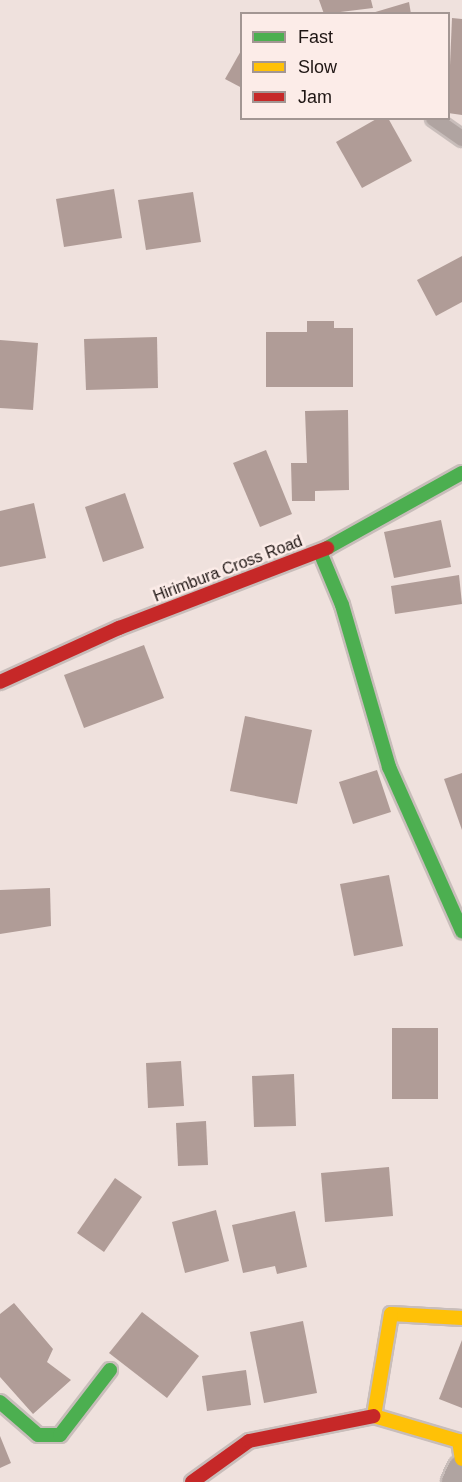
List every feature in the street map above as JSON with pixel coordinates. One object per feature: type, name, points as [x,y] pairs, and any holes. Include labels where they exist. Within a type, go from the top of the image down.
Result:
[{"type":"street","name":"Hirimbura Cross Road","points":[[0,682],[119,628],[320,552],[462,473]]},
{"type":"street","points":[[320,552],[342,605],[389,767],[462,931]]},
{"type":"street","points":[[374,1416],[391,1314],[462,1318]]},
{"type":"street","points":[[0,1402],[38,1435],[60,1435],[110,1370]]},
{"type":"street","points":[[192,1482],[249,1442],[374,1416],[459,1442],[462,1459]]},
{"type":"street","points":[[456,1482],[462,1469]]},
{"type":"lane","points":[[436,120],[462,138]]},
{"type":"building","points":[[319,0],[371,0],[373,8],[340,12],[323,12]]},
{"type":"building","points":[[409,2],[411,12],[375,12]]},
{"type":"building","points":[[452,18],[462,19],[462,115],[450,113]]},
{"type":"building","points":[[240,53],[240,87],[225,79]]},
{"type":"building","points":[[374,120],[389,120],[412,161],[362,188],[336,142]]},
{"type":"building","points":[[114,189],[122,238],[64,247],[56,199]]},
{"type":"building","points":[[193,192],[201,242],[146,250],[138,200]]},
{"type":"building","points":[[462,256],[462,302],[436,316],[417,280]]},
{"type":"building","points":[[307,321],[334,321],[334,328],[353,328],[353,387],[266,387],[266,332],[307,332]]},
{"type":"building","points":[[157,337],[158,388],[86,390],[84,339]]},
{"type":"building","points":[[0,340],[38,343],[33,410],[0,408]]},
{"type":"building","points":[[348,410],[349,490],[315,491],[315,501],[292,501],[291,463],[307,463],[305,411]]},
{"type":"building","points":[[266,450],[292,514],[260,527],[233,463]]},
{"type":"building","points":[[125,493],[144,548],[103,562],[85,507]]},
{"type":"building","points":[[34,503],[46,558],[0,567],[0,511]]},
{"type":"building","points":[[441,520],[451,567],[394,578],[384,532]]},
{"type":"building","points":[[459,575],[462,604],[395,614],[391,586]]},
{"type":"building","points":[[144,645],[164,698],[84,728],[64,675]]},
{"type":"building","points":[[245,716],[312,730],[297,804],[230,791]]},
{"type":"building","points":[[377,770],[391,812],[353,824],[339,782]]},
{"type":"building","points":[[462,773],[462,830],[444,779]]},
{"type":"building","points":[[389,875],[403,946],[354,956],[340,884]]},
{"type":"building","points":[[50,888],[51,926],[0,934],[0,890]]},
{"type":"building","points":[[392,1028],[438,1028],[438,1099],[392,1099]]},
{"type":"building","points":[[181,1061],[184,1106],[148,1108],[146,1063]]},
{"type":"building","points":[[294,1074],[296,1126],[254,1127],[252,1076]]},
{"type":"building","points":[[206,1121],[208,1165],[178,1166],[176,1123]]},
{"type":"building","points":[[389,1167],[393,1216],[325,1222],[321,1173]]},
{"type":"building","points":[[115,1178],[142,1197],[104,1252],[77,1233]]},
{"type":"building","points":[[216,1210],[229,1261],[185,1273],[172,1222]]},
{"type":"building","points":[[295,1211],[307,1267],[277,1274],[275,1266],[243,1273],[232,1225]]},
{"type":"building","points":[[14,1303],[53,1349],[47,1362],[71,1380],[33,1414],[0,1377],[0,1314]]},
{"type":"building","points":[[142,1312],[199,1356],[167,1398],[109,1353]]},
{"type":"building","points":[[303,1321],[317,1393],[264,1403],[250,1332]]},
{"type":"building","points":[[462,1340],[462,1408],[439,1399]]},
{"type":"building","points":[[246,1370],[251,1405],[207,1411],[202,1376]]},
{"type":"building","points":[[0,1436],[11,1463],[0,1468]]},
{"type":"traffic: fast","points":[[327,548],[462,473]]},
{"type":"traffic: fast","points":[[320,552],[342,605],[389,767],[462,931]]},
{"type":"traffic: fast","points":[[0,1402],[38,1435],[60,1435],[110,1370]]},
{"type":"traffic: slow","points":[[462,1318],[391,1314],[374,1416],[459,1441],[462,1459]]},
{"type":"traffic: jam","points":[[0,682],[119,628],[327,548]]},
{"type":"traffic: jam","points":[[192,1482],[249,1441],[374,1416]]}]
